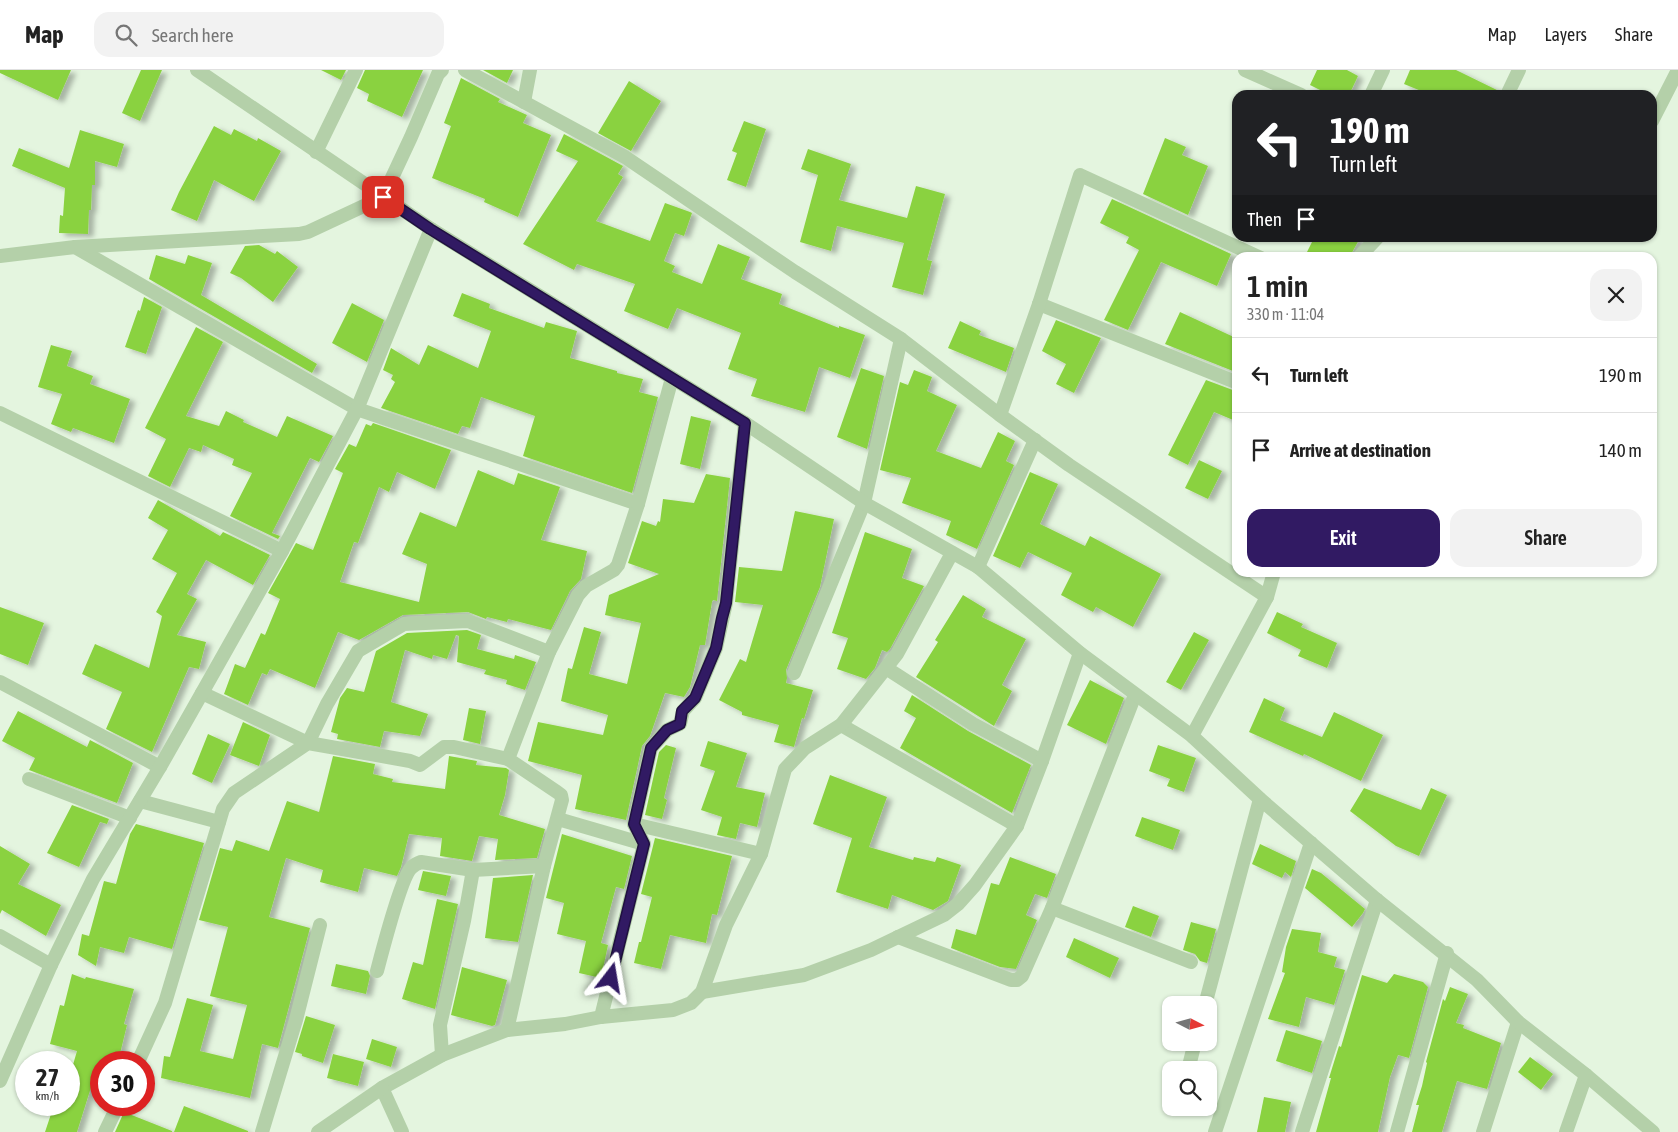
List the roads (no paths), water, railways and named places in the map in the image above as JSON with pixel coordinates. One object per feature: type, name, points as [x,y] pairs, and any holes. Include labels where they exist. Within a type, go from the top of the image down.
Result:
[{"type":"street","points":[[197,70],[430,229],[745,423],[864,503],[978,567],[1080,653],[1192,736],[1311,843],[1378,900],[1478,980],[1518,1022],[1586,1075],[1653,1132]]},
{"type":"street","points":[[316,152],[356,70]]},
{"type":"street","points":[[0,256],[75,247],[308,232],[383,197],[438,74],[442,70]]},
{"type":"street","points":[[465,70],[625,157],[795,272],[901,339],[1069,465],[1232,574]]},
{"type":"street","points":[[524,102],[530,70]]},
{"type":"street","points":[[1245,70],[1290,90]]},
{"type":"street","points":[[1373,90],[1383,70]]},
{"type":"street","points":[[1509,90],[1519,70]]},
{"type":"street","points":[[1657,111],[1678,70]]},
{"type":"street","points":[[1000,415],[1039,304],[1080,175],[1248,252]]},
{"type":"street","points":[[0,1081],[51,965],[92,880],[160,767],[282,551],[357,409],[430,229]]},
{"type":"street","points":[[1364,252],[1373,242]]},
{"type":"street","points":[[75,247],[357,409],[638,504]]},
{"type":"street","points":[[1039,304],[1232,381]]},
{"type":"street","points":[[794,673],[864,503],[901,339]]},
{"type":"street","points":[[508,759],[549,652],[578,595],[586,586],[614,570],[618,565],[638,504],[672,378]]},
{"type":"street","points":[[0,413],[282,551]]},
{"type":"street","points":[[601,1017],[644,844],[634,824],[651,748],[667,730],[680,724],[682,711],[695,698],[716,648],[726,603],[745,423]]},
{"type":"street","points":[[978,567],[1035,440]]},
{"type":"street","points":[[318,1132],[382,1088],[442,1055],[507,1030],[565,1024],[601,1017],[673,1010],[691,1003],[702,992],[726,925],[761,854],[785,769],[804,748],[841,724],[897,654],[952,553]]},
{"type":"street","points":[[1237,577],[1267,597]]},
{"type":"street","points":[[1192,736],[1267,597],[1273,577]]},
{"type":"street","points":[[143,1051],[165,1004],[223,809],[234,793],[308,743],[327,704],[358,651],[404,624],[468,621],[549,652]]},
{"type":"street","points":[[702,992],[804,975],[871,950],[944,915],[958,904],[975,885],[1017,826],[1080,653]]},
{"type":"street","points":[[886,668],[973,724],[1042,761]]},
{"type":"street","points":[[0,682],[160,767]]},
{"type":"street","points":[[202,693],[308,743],[420,765],[444,747],[454,747],[508,759],[561,795],[562,800],[558,819],[544,866],[507,1030]]},
{"type":"street","points":[[898,937],[1011,980],[1017,980],[1022,976],[1052,908],[1135,694]]},
{"type":"street","points":[[841,724],[1017,826]]},
{"type":"street","points":[[29,779],[130,818]]},
{"type":"street","points":[[1207,996],[1260,799]]},
{"type":"street","points":[[140,801],[219,822]]},
{"type":"street","points":[[558,819],[644,844]]},
{"type":"street","points":[[634,824],[761,854]]},
{"type":"street","points":[[1215,1132],[1311,843]]},
{"type":"street","points":[[377,971],[398,899],[410,868],[421,862],[473,870],[544,866]]},
{"type":"street","points":[[442,1055],[440,1025],[464,920],[473,870]]},
{"type":"street","points":[[1302,1132],[1378,900]]},
{"type":"street","points":[[1052,908],[1191,962]]},
{"type":"street","points":[[262,1132],[296,1020],[320,926]]},
{"type":"street","points":[[0,936],[51,965]]},
{"type":"street","points":[[1397,1132],[1446,953]]},
{"type":"street","points":[[1483,1132],[1518,1022]]},
{"type":"street","points":[[1566,1132],[1586,1075]]},
{"type":"street","points":[[382,1088],[402,1132]]},
{"type":"street","points":[[105,1132],[113,1116]]}]
